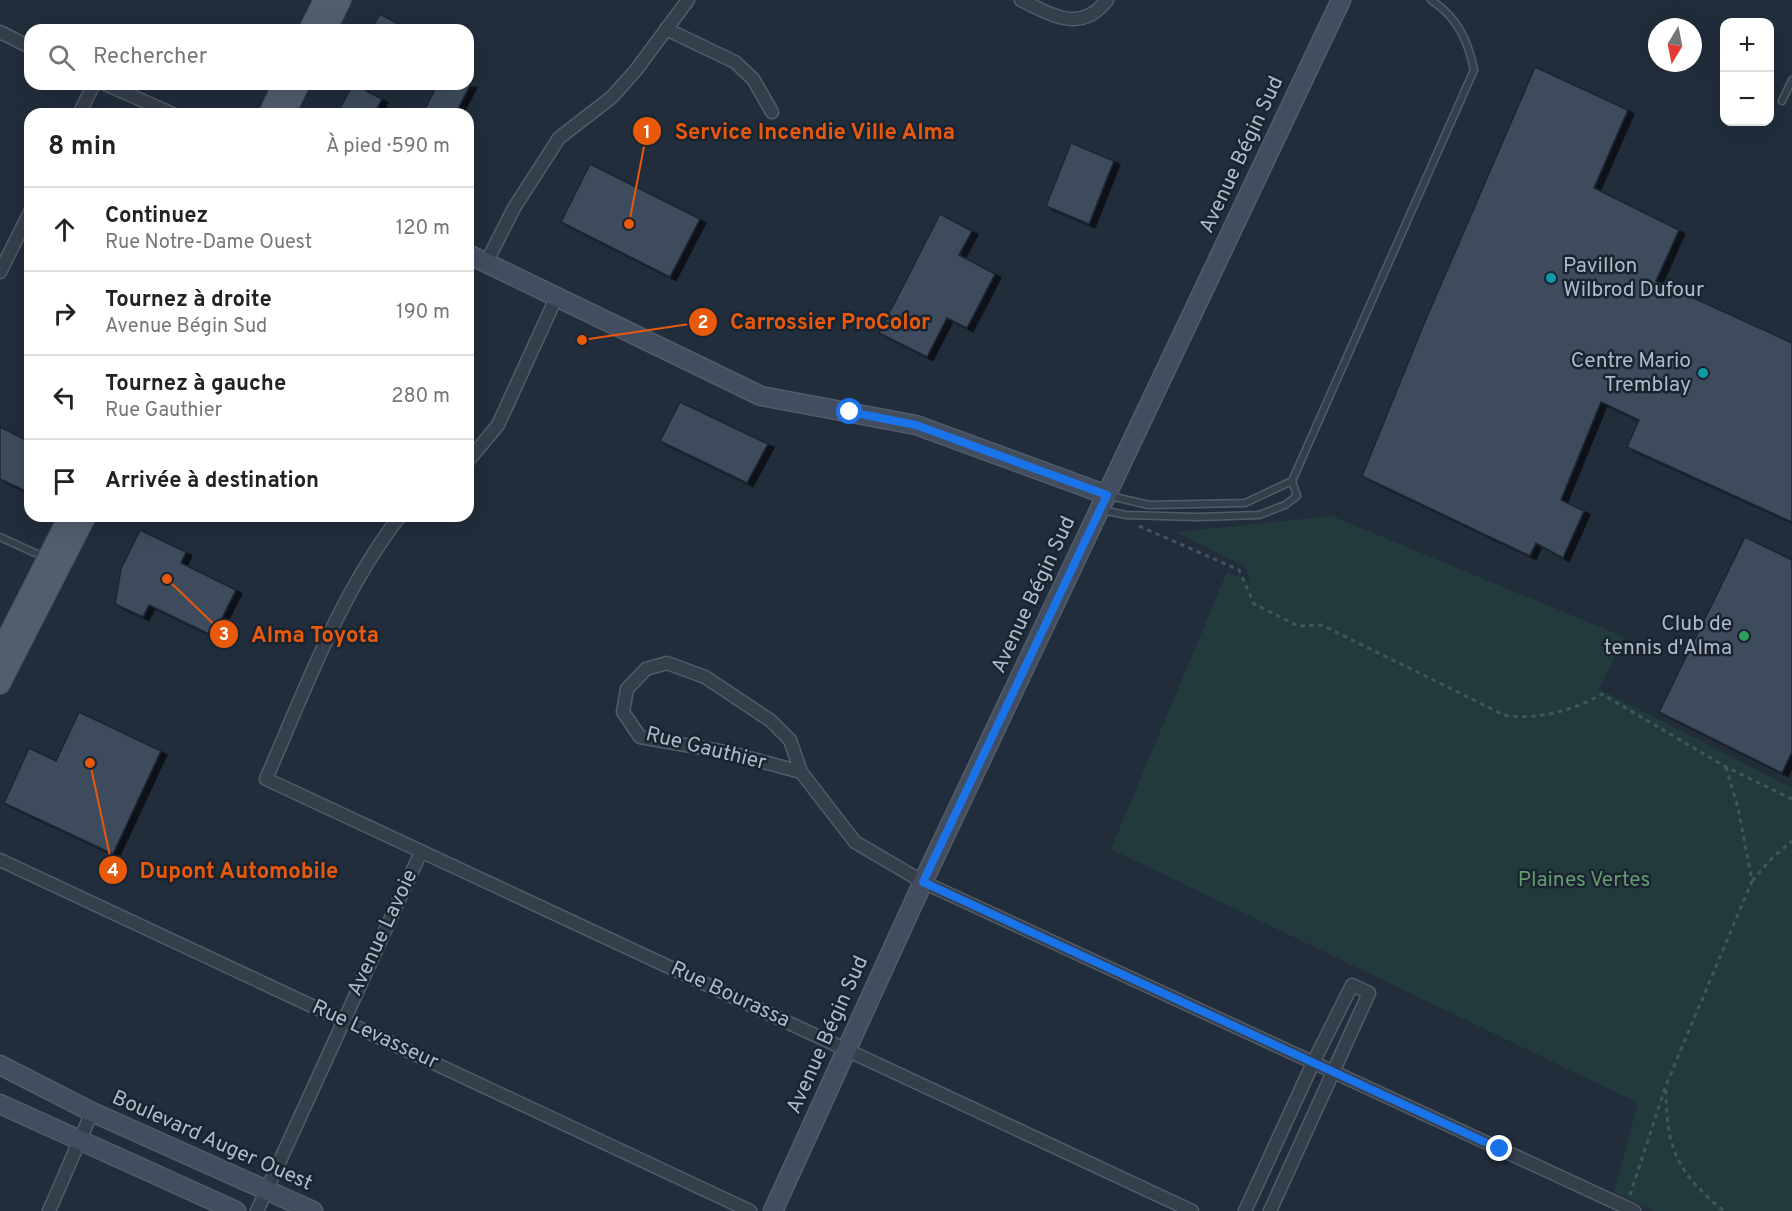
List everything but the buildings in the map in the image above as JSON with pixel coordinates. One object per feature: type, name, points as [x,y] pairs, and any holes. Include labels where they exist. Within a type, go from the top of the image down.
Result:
[{"type":"main road","points":[[312,24],[324,0]]},
{"type":"main road","points":[[329,24],[341,0]]},
{"type":"main road","points":[[272,108],[280,90]]},
{"type":"main road","points":[[288,108],[296,90]]},
{"type":"main road","points":[[0,684],[54,563],[67,522]]},
{"type":"main road","points":[[0,652],[82,522]]},
{"type":"street","points":[[486,263],[514,208],[559,138],[612,97],[688,0]]},
{"type":"street","points":[[1021,0],[1066,20],[1083,19],[1099,10],[1107,0]]},
{"type":"street","name":"Avenue Bégin Sud","points":[[773,1211],[923,882],[1341,0]]},
{"type":"street","points":[[666,29],[735,62],[753,79],[772,112]]},
{"type":"street","points":[[0,32],[24,44]]},
{"type":"street","points":[[82,108],[91,90]]},
{"type":"street","points":[[119,90],[159,108]]},
{"type":"street","points":[[0,272],[24,224]]},
{"type":"street","points":[[474,257],[761,396],[916,425],[1103,502]]},
{"type":"street","points":[[474,454],[498,425],[556,298]]},
{"type":"street","name":"Rue Bourassa","points":[[396,522],[362,574],[325,643],[266,778],[1192,1211]]},
{"type":"street","name":"Rue Gauthier","points":[[801,772],[731,753],[640,736],[623,712],[627,689],[646,669],[667,663],[705,677],[735,695],[790,740],[801,772],[855,842],[923,882],[1628,1210]]},
{"type":"street","name":"Avenue Lavoie","points":[[257,1211],[421,852]]},
{"type":"street","name":"Rue Levasseur","points":[[0,860],[750,1211]]},
{"type":"street","points":[[1245,1211],[1313,1063],[1352,985],[1369,993],[1270,1211]]},
{"type":"street","name":"Boulevard Auger Ouest","points":[[0,1065],[92,1112],[313,1211]]},
{"type":"street","points":[[0,1104],[236,1211]]},
{"type":"street","name":"Boulevard Auger Ouest","points":[[49,1211],[92,1112]]},
{"type":"lane","points":[[1103,502],[1149,505],[1245,503],[1292,481],[1474,70],[1463,33],[1453,18],[1431,0]]},
{"type":"lane","points":[[1782,101],[1792,80]]},
{"type":"lane","points":[[1103,502],[1125,515],[1198,517],[1259,515],[1285,506],[1297,496],[1292,481]]},
{"type":"lane","points":[[0,537],[54,563]]},
{"type":"path","points":[[1132,523],[1239,570],[1254,604],[1298,626],[1322,625],[1504,715],[1517,717],[1580,708],[1602,694],[1726,767],[1792,799]]},
{"type":"path","points":[[1726,767],[1738,808],[1752,881]]},
{"type":"path","points":[[1628,1210],[1666,1085],[1752,881],[1772,858],[1792,841]]},
{"type":"path","points":[[1666,1085],[1666,1117],[1673,1152],[1695,1187],[1724,1211]]},
{"type":"green space","name":"Plaines Vertes","points":[[1332,516],[1624,637],[1599,689],[1792,788],[1792,1211],[1653,1211],[1614,1192],[1638,1103],[1111,849],[1227,572],[1250,582],[1246,567],[1176,532]]},
{"type":"place","name":"Service Incendie Ville Alma","points":[[629,224]]},
{"type":"place","name":"Pavillon Wilbrod Dufour","points":[[1551,278]]},
{"type":"place","name":"Carrossier ProColor","points":[[582,340]]},
{"type":"place","name":"Centre Mario Tremblay","points":[[1703,373]]},
{"type":"place","name":"Alma Toyota","points":[[167,579]]},
{"type":"place","name":"Club de tennis d'Alma","points":[[1744,636]]},
{"type":"place","name":"Dupont Automobile","points":[[90,763]]},
{"type":"route","points":[[850,412],[916,425],[1107,495],[923,882],[1500,1149]]}]
